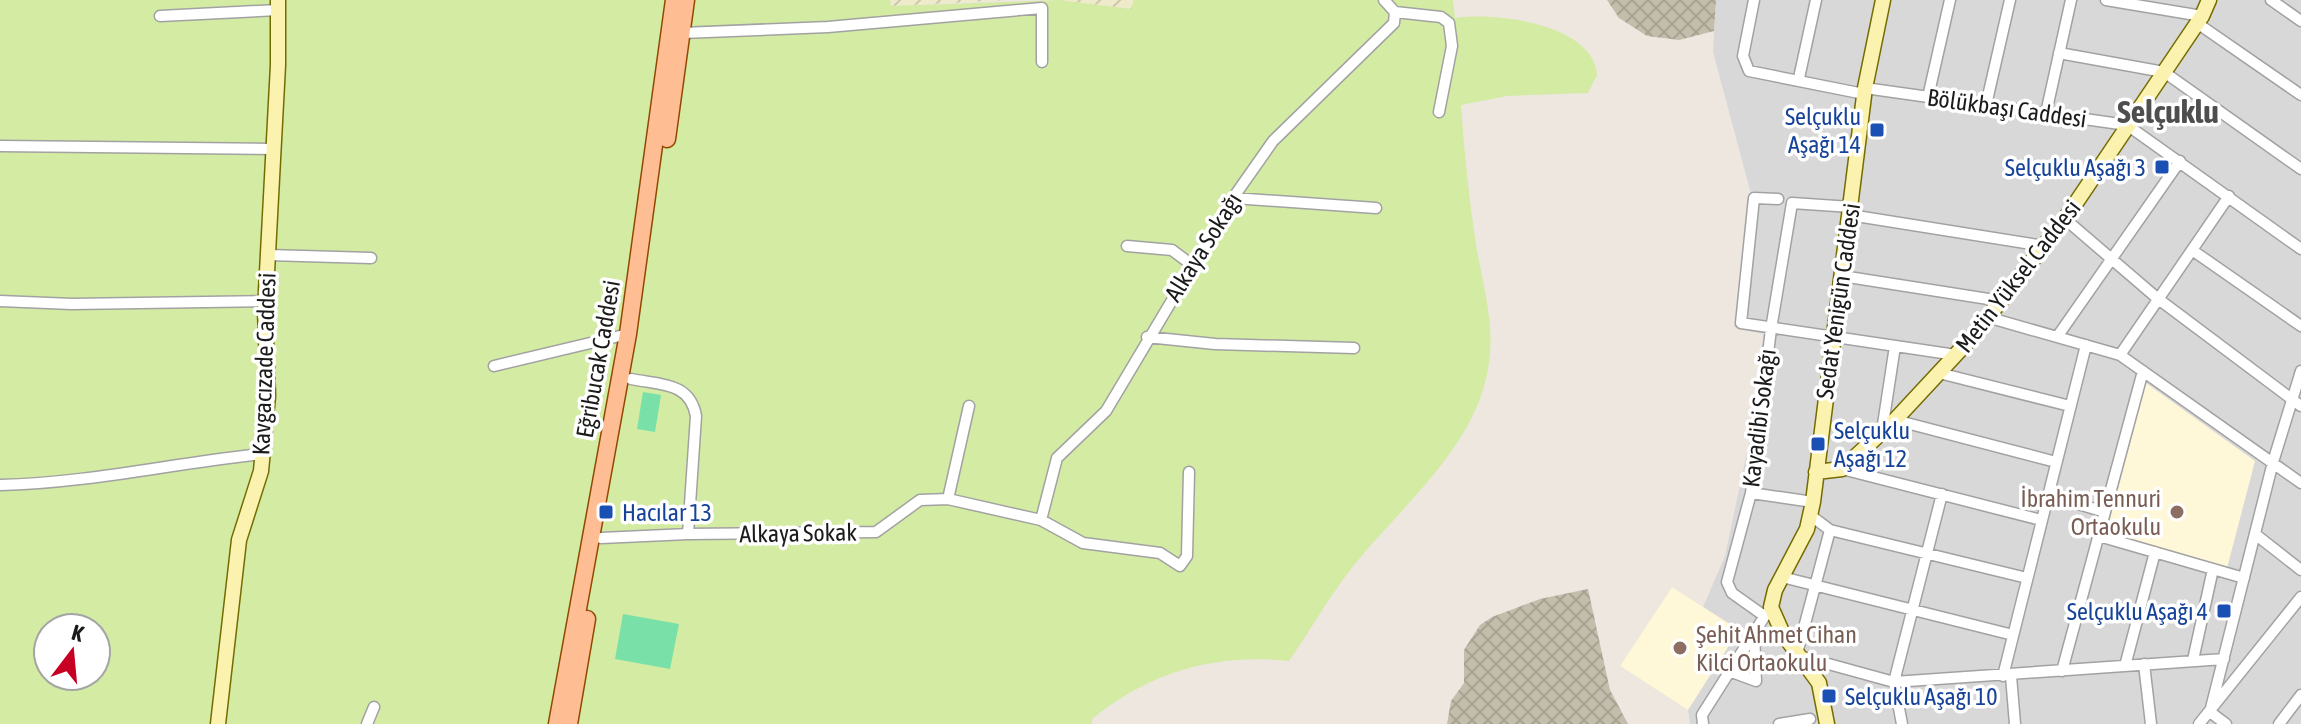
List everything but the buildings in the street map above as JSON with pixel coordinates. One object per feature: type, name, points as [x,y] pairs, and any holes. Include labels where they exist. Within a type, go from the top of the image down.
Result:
[{"type":"main road","name":"Eğribucak Caddesi","points":[[557,724],[628,334],[674,0]]},
{"type":"main road","name":"Eğribucak Caddesi","points":[[569,724],[631,379],[686,0]]},
{"type":"street","points":[[1384,0],[1395,12],[1441,17],[1449,23],[1452,46],[1439,112]]},
{"type":"street","name":"Bölükbaşı Caddesi","points":[[1754,0],[1743,56],[1746,66],[1755,74],[2127,125],[2301,248]]},
{"type":"street","points":[[1799,78],[1816,0]]},
{"type":"street","name":"Sedat Yenigün Caddesi","points":[[1767,613],[1812,508],[1864,91],[1883,0]]},
{"type":"street","points":[[1928,97],[1950,0]]},
{"type":"street","points":[[1986,105],[2010,0]]},
{"type":"street","points":[[2046,113],[2071,0]]},
{"type":"street","points":[[2106,0],[2200,20],[2301,95]]},
{"type":"street","name":"Metin Yüksel Caddesi","points":[[1842,469],[1895,420],[2001,301],[2065,219],[2200,20],[2209,0]]},
{"type":"street","points":[[2271,0],[2301,21]]},
{"type":"street","points":[[160,16],[278,5]]},
{"type":"street","name":"Kavgacızade Caddesi","points":[[218,724],[239,540],[262,454],[268,396],[265,301],[278,65],[278,5]]},
{"type":"street","points":[[682,33],[828,27],[1042,8],[1042,62]]},
{"type":"street","name":"Alkaya Sokağı","points":[[1041,520],[1057,458],[1106,411],[1147,337],[1233,198],[1273,141],[1391,25],[1395,12]]},
{"type":"street","points":[[2059,53],[2164,72],[2301,169]]},
{"type":"street","points":[[0,146],[272,149]]},
{"type":"street","points":[[2057,337],[2180,161]]},
{"type":"street","points":[[2120,355],[2229,196]]},
{"type":"street","points":[[1233,198],[1376,208]]},
{"type":"street","points":[[1778,199],[1754,198],[1739,317],[1743,324],[1956,355]]},
{"type":"street","name":"Kayadibi Sokağı","points":[[1767,613],[1732,593],[1727,582],[1751,493],[1771,329],[1792,203],[1850,211]]},
{"type":"street","points":[[1850,211],[2044,246]]},
{"type":"street","points":[[2065,219],[2157,298],[2296,402]]},
{"type":"street","points":[[1127,246],[1172,250],[1192,265]]},
{"type":"street","points":[[2192,250],[2301,326]]},
{"type":"street","points":[[268,255],[371,258]]},
{"type":"street","points":[[1842,276],[2001,301]]},
{"type":"street","points":[[0,301],[72,304],[265,301]]},
{"type":"street","points":[[1987,317],[2120,355],[2301,483]]},
{"type":"street","points":[[494,366],[628,334]]},
{"type":"street","points":[[1147,337],[1215,344],[1354,348]]},
{"type":"street","points":[[2015,724],[2007,676],[2013,635],[2086,345]]},
{"type":"street","points":[[1882,432],[1895,346]]},
{"type":"street","points":[[2062,671],[2143,371]]},
{"type":"street","points":[[2210,712],[2273,462],[2296,402],[2301,371]]},
{"type":"street","points":[[1939,373],[2070,406]]},
{"type":"street","points":[[631,379],[684,391],[694,404],[696,416],[688,534]]},
{"type":"street","points":[[948,499],[969,406]]},
{"type":"street","points":[[1895,420],[2056,462]]},
{"type":"street","points":[[0,485],[113,477],[191,461],[262,454]]},
{"type":"street","points":[[1816,472],[1842,469],[2041,520]]},
{"type":"street","name":"Alkaya Sokak","points":[[601,538],[876,532],[920,500],[948,499],[1041,520],[1083,543],[1152,551],[1181,566],[1187,556],[1189,472]]},
{"type":"street","points":[[1751,493],[1812,508],[1830,530],[2027,578]]},
{"type":"street","points":[[1902,724],[1894,682],[1942,494]]},
{"type":"street","points":[[2048,495],[2105,512]]},
{"type":"street","points":[[1800,654],[1830,530]]},
{"type":"street","points":[[2255,534],[2301,570]]},
{"type":"street","points":[[2099,536],[2244,578]]},
{"type":"street","points":[[2125,666],[2155,552]]},
{"type":"street","points":[[2193,660],[2213,569]]},
{"type":"street","points":[[1782,577],[2013,635]]},
{"type":"street","points":[[2199,724],[2301,597]]},
{"type":"street","points":[[1703,724],[1702,715],[1767,613],[1819,683],[1826,717],[1810,722],[1779,724]]},
{"type":"street","points":[[1729,671],[1756,681],[1754,629]]},
{"type":"street","points":[[1800,654],[1894,682],[2224,659]]},
{"type":"street","points":[[2144,664],[2151,724]]},
{"type":"street","points":[[2279,724],[2301,695]]},
{"type":"street","points":[[367,724],[374,707]]},
{"type":"street","points":[[2210,712],[2226,724]]},
{"type":"shaded area","points":[[890,0],[1008,0],[890,6]]},
{"type":"shaded area","points":[[1059,0],[1134,0],[1132,9]]},
{"type":"shaded area","points":[[1607,0],[1716,0],[1714,31],[1679,40],[1647,36],[1619,18]]},
{"type":"shaded area","points":[[1716,0],[2301,0],[2301,724],[1690,724],[1688,710],[1620,666],[1672,587],[1703,607],[1725,556],[1750,438],[1764,334],[1734,327],[1751,194],[1713,52]]},
{"type":"shaded area","name":"İbrahim Tennuri Ortaokulu","points":[[2146,383],[2255,461],[2226,572],[2105,538]]},
{"type":"shaded area","name":"Şehit Ahmet Cihan Kilci Ortaokulu","points":[[1672,587],[1739,630],[1688,710],[1620,666]]},
{"type":"shaded area","points":[[1588,589],[1610,690],[1628,724],[1447,724],[1451,701],[1464,683],[1464,650],[1480,625],[1492,617],[1540,599]]},
{"type":"green space","points":[[0,0],[890,0],[891,6],[1059,0],[1131,9],[1134,0],[1453,0],[1455,18],[1516,20],[1561,33],[1579,43],[1592,57],[1597,75],[1588,93],[1507,96],[1461,105],[1471,210],[1490,326],[1490,353],[1484,385],[1473,415],[1457,443],[1416,496],[1351,569],[1289,661],[1235,660],[1184,669],[1137,689],[1092,719],[1092,724],[0,724]]},
{"type":"green space","points":[[643,392],[661,395],[655,432],[637,429]]},
{"type":"green space","points":[[623,614],[679,624],[670,669],[615,659]]},
{"type":"place","name":"Selçuklu Aşağı 14","points":[[1877,130]]},
{"type":"place","name":"Selçuklu Aşağı 3","points":[[2162,167]]},
{"type":"place","name":"Selçuklu Aşağı 12","points":[[1818,444]]},
{"type":"place","name":"Hacılar 13","points":[[606,512]]},
{"type":"place","name":"İbrahim Tennuri Ortaokulu","points":[[2177,512]]},
{"type":"place","name":"Selçuklu Aşağı 4","points":[[2224,611]]},
{"type":"place","name":"Şehit Ahmet Cihan Kilci Ortaokulu","points":[[1680,648]]},
{"type":"place","name":"Selçuklu Aşağı 10","points":[[1829,696]]},
{"type":"district","name":"Selçuklu","points":[[2168,111]]}]
